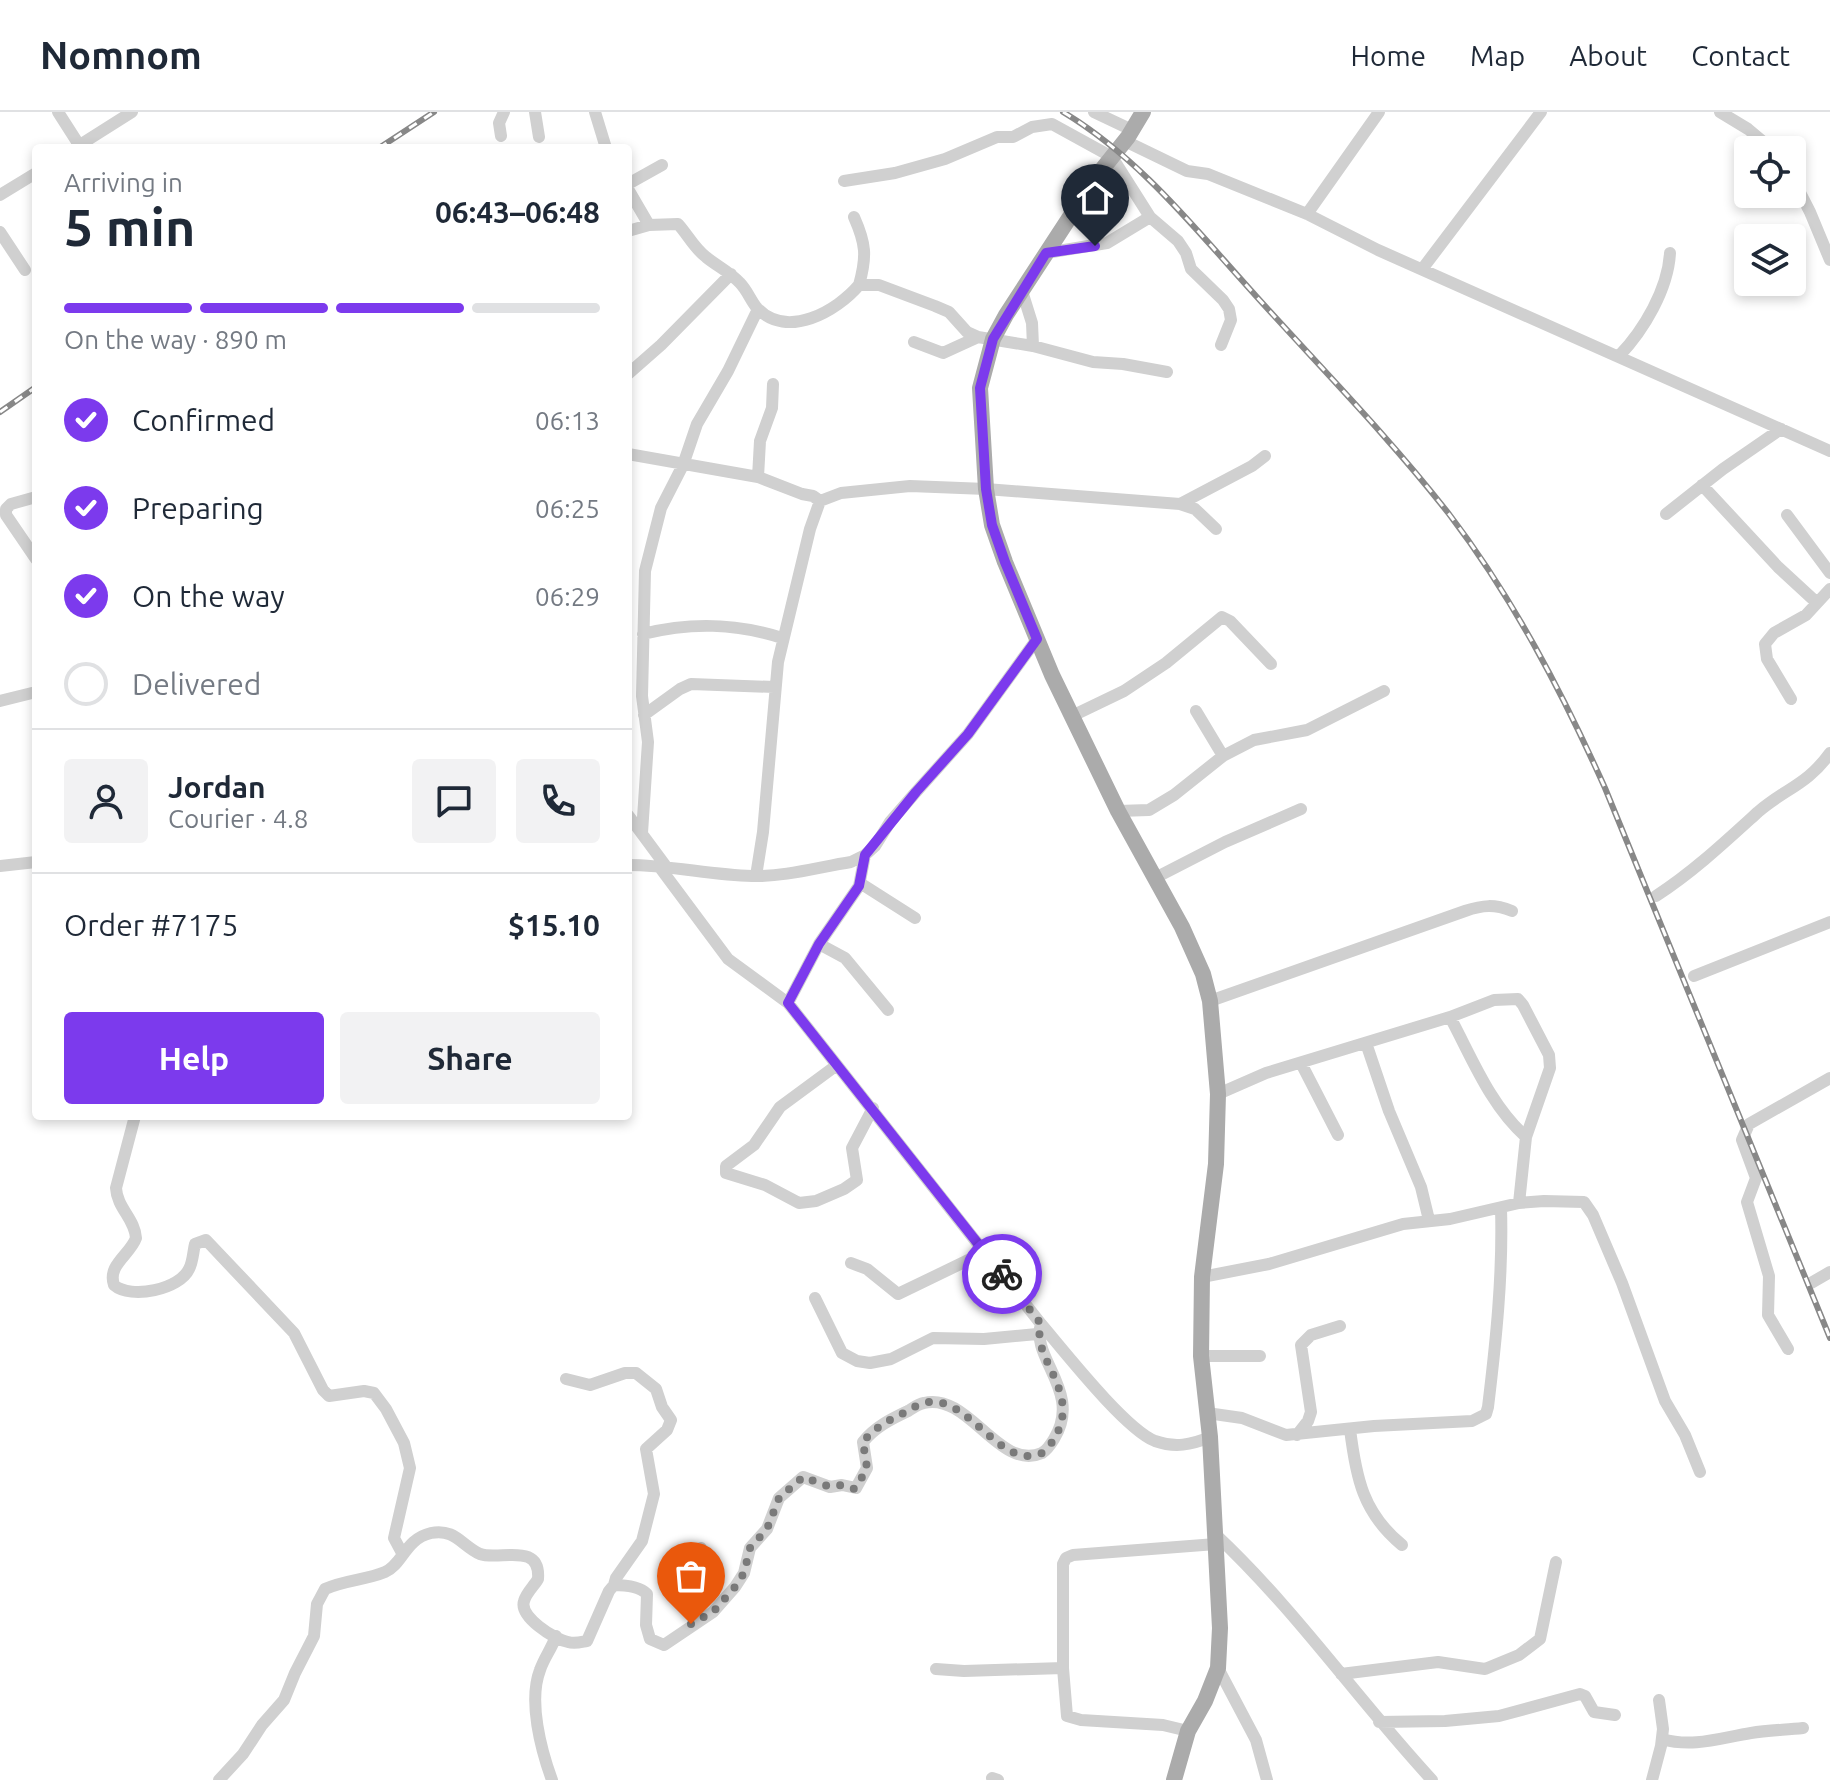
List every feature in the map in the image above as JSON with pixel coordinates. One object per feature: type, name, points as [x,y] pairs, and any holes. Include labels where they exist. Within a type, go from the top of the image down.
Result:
[{"type":"main road","points":[[1143,112],[1022,291],[986,338],[980,388],[986,489],[1000,550],[1072,716],[1118,811],[1182,927],[1203,974],[1210,1001],[1218,1094],[1216,1164],[1202,1277],[1201,1356],[1210,1437],[1220,1628],[1218,1668],[1205,1701],[1188,1731],[1174,1780]]},
{"type":"street","points":[[58,112],[76,144]]},
{"type":"street","points":[[83,144],[132,112]]},
{"type":"street","points":[[501,136],[499,123],[504,112]]},
{"type":"street","points":[[535,112],[539,137]]},
{"type":"street","points":[[595,112],[605,144]]},
{"type":"street","points":[[1094,112],[1187,171],[1208,174],[1307,214],[1378,250],[1830,451]]},
{"type":"street","points":[[1307,214],[1379,112]]},
{"type":"street","points":[[1423,268],[1541,112]]},
{"type":"street","points":[[1720,112],[1756,136]]},
{"type":"street","points":[[844,181],[895,173],[945,159],[997,137],[1013,137],[1045,124],[1063,129],[1112,157],[1150,217],[1178,241],[1191,269],[1229,309],[1231,320],[1221,345]]},
{"type":"street","points":[[632,184],[662,165]]},
{"type":"street","points":[[0,195],[32,175]]},
{"type":"street","points":[[632,193],[649,225]]},
{"type":"street","points":[[1806,208],[1830,260]]},
{"type":"street","points":[[632,230],[649,225],[678,224],[698,250],[741,284],[758,309],[782,322],[791,323],[841,303],[859,285],[866,260],[863,239],[854,217]]},
{"type":"street","points":[[1046,253],[1107,243],[1150,217]]},
{"type":"street","points":[[0,232],[25,270]]},
{"type":"street","points":[[1619,356],[1632,342],[1650,312],[1669,269],[1670,253]]},
{"type":"street","points":[[632,370],[731,274]]},
{"type":"street","points":[[859,285],[879,285],[935,306],[949,312],[967,332],[986,338],[1033,346],[1093,362],[1167,372]]},
{"type":"street","points":[[1022,291],[1032,323],[1033,346]]},
{"type":"street","points":[[642,833],[648,742],[644,715],[643,634],[648,552],[661,508],[683,465],[697,424],[728,371],[758,309]]},
{"type":"street","points":[[914,342],[943,353],[986,338]]},
{"type":"street","points":[[758,477],[760,441],[772,408],[773,384]]},
{"type":"street","points":[[1666,514],[1781,429]]},
{"type":"street","points":[[632,455],[758,477],[820,501]]},
{"type":"street","points":[[1180,504],[1265,456]]},
{"type":"street","points":[[1702,485],[1778,567],[1816,602]]},
{"type":"street","points":[[756,876],[763,832],[774,687],[782,638],[820,501],[841,493],[910,486],[986,489],[1180,504],[1195,509],[1216,529]]},
{"type":"street","points":[[32,498],[11,504],[6,509],[6,515],[32,553]]},
{"type":"street","points":[[1787,515],[1830,573]]},
{"type":"street","points":[[1791,699],[1767,659],[1765,644],[1774,633],[1806,615],[1830,589]]},
{"type":"street","points":[[1072,716],[1124,691],[1166,663],[1222,617],[1230,621],[1271,664]]},
{"type":"street","points":[[643,634],[712,624],[756,630],[782,638]]},
{"type":"street","points":[[632,865],[661,865],[696,872],[756,876],[851,862],[865,855],[968,734],[1037,639]]},
{"type":"street","points":[[644,715],[691,684],[774,687]]},
{"type":"street","points":[[1118,811],[1149,810],[1223,756],[1254,740],[1307,730],[1384,691]]},
{"type":"street","points":[[0,701],[32,693]]},
{"type":"street","points":[[1196,711],[1223,756]]},
{"type":"street","points":[[1656,896],[1682,879],[1768,804],[1810,777],[1830,753]]},
{"type":"street","points":[[1155,878],[1225,842],[1301,809]]},
{"type":"street","points":[[632,820],[728,959],[788,1003],[985,1252],[1039,1329],[1140,1433],[1155,1441],[1190,1446],[1210,1437]]},
{"type":"street","points":[[788,1003],[819,944],[860,883],[865,855]]},
{"type":"street","points":[[0,866],[32,862]]},
{"type":"street","points":[[860,883],[915,918]]},
{"type":"street","points":[[1210,1001],[1483,905],[1497,905],[1512,911]]},
{"type":"street","points":[[1694,976],[1830,922]]},
{"type":"street","points":[[819,944],[845,958],[888,1010]]},
{"type":"street","points":[[1218,1094],[1266,1073],[1450,1017],[1494,1000],[1518,999],[1549,1055],[1550,1068],[1526,1137],[1519,1203]]},
{"type":"street","points":[[1450,1017],[1499,1106],[1526,1137]]},
{"type":"street","points":[[1366,1043],[1389,1111],[1421,1187],[1429,1220]]},
{"type":"street","points":[[1301,1063],[1338,1135]]},
{"type":"street","points":[[837,1065],[780,1107],[760,1138],[726,1166],[726,1173],[765,1185],[799,1203],[816,1201],[844,1189],[857,1180],[852,1148],[873,1108]]},
{"type":"street","points":[[1788,1349],[1768,1315],[1769,1276],[1747,1202],[1756,1178],[1742,1140],[1749,1124],[1830,1078]]},
{"type":"street","points":[[134,1120],[116,1188],[117,1199],[130,1220],[136,1238],[112,1274],[114,1285],[129,1293],[144,1292],[183,1277],[190,1268],[195,1244],[206,1240],[294,1333],[329,1396],[364,1391],[374,1393],[386,1409],[408,1453],[410,1468],[394,1538],[402,1553]]},
{"type":"street","points":[[1202,1277],[1269,1264],[1374,1231],[1429,1220],[1450,1219],[1519,1203],[1584,1202],[1589,1207],[1622,1283],[1665,1401],[1685,1435],[1700,1472]]},
{"type":"street","points":[[1207,1413],[1242,1418],[1275,1433],[1297,1435],[1386,1425],[1472,1421],[1486,1414],[1499,1304],[1501,1208]]},
{"type":"street","points":[[851,1263],[867,1269],[898,1294],[985,1252]]},
{"type":"street","points":[[1811,1283],[1830,1272]]},
{"type":"street","points":[[815,1298],[842,1353],[857,1361],[870,1363],[891,1359],[933,1338],[984,1339],[1039,1329]]},
{"type":"street","points":[[1297,1435],[1311,1412],[1301,1345],[1311,1335],[1340,1326]]},
{"type":"street","points":[[614,1585],[635,1588],[647,1594],[646,1630],[650,1639],[659,1644],[668,1643],[719,1606],[741,1578],[750,1548],[767,1529],[783,1493],[803,1477],[830,1487],[842,1485],[856,1488],[867,1468],[863,1442],[890,1418],[922,1403],[939,1403],[958,1410],[1013,1453],[1039,1454],[1045,1451],[1060,1429],[1061,1401],[1058,1382],[1038,1341],[1039,1329]]},
{"type":"street","points":[[1201,1356],[1260,1356]]},
{"type":"street","points":[[219,1780],[284,1700],[314,1636],[321,1593],[339,1584],[384,1573],[417,1539],[429,1533],[445,1531],[486,1556],[524,1555],[533,1562],[539,1574],[525,1598],[524,1610],[531,1621],[572,1643],[587,1641],[616,1578],[642,1541],[654,1494],[646,1449],[667,1430],[671,1420],[662,1407],[656,1389],[636,1373],[625,1373],[590,1385],[566,1379]]},
{"type":"street","points":[[1350,1429],[1358,1475],[1372,1515],[1402,1545]]},
{"type":"street","points":[[1188,1731],[1163,1725],[1071,1718],[1066,1712],[1062,1594],[1066,1558],[1216,1539],[1247,1563],[1318,1642],[1379,1722],[1432,1780]]},
{"type":"street","points":[[701,1548],[696,1584],[689,1600],[701,1619]]},
{"type":"street","points":[[1341,1674],[1438,1662],[1485,1669],[1519,1655],[1540,1639],[1556,1562]]},
{"type":"street","points":[[552,1780],[538,1729],[535,1700],[538,1673],[556,1636]]},
{"type":"street","points":[[936,1669],[1063,1668]]},
{"type":"street","points":[[1218,1668],[1256,1740],[1267,1780]]},
{"type":"street","points":[[1379,1722],[1499,1716],[1580,1694],[1585,1696],[1594,1712],[1615,1715]]},
{"type":"street","points":[[1652,1780],[1662,1739],[1659,1700]]},
{"type":"street","points":[[1662,1739],[1678,1744],[1696,1744],[1753,1733],[1803,1728]]},
{"type":"railway","points":[[385,144],[434,112]]},
{"type":"railway","points":[[1063,112],[1117,151],[1166,196],[1354,403],[1449,514],[1515,612],[1554,681],[1605,788],[1830,1338]]},
{"type":"railway","points":[[0,412],[32,390]]},
{"type":"way so far","points":[[691,1624],[713,1612],[735,1587],[744,1573],[750,1548],[764,1534],[783,1493],[800,1477],[832,1488],[842,1485],[856,1488],[867,1468],[863,1442],[890,1418],[922,1403],[939,1403],[958,1410],[1013,1453],[1039,1454],[1046,1450],[1060,1429],[1058,1382],[1038,1341],[1041,1324],[1002,1274]]},
{"type":"route","points":[[1002,1274],[788,1003],[819,944],[859,886],[865,855],[968,734],[1037,639],[992,525],[986,489],[980,388],[993,339],[1046,253],[1095,246]]}]
